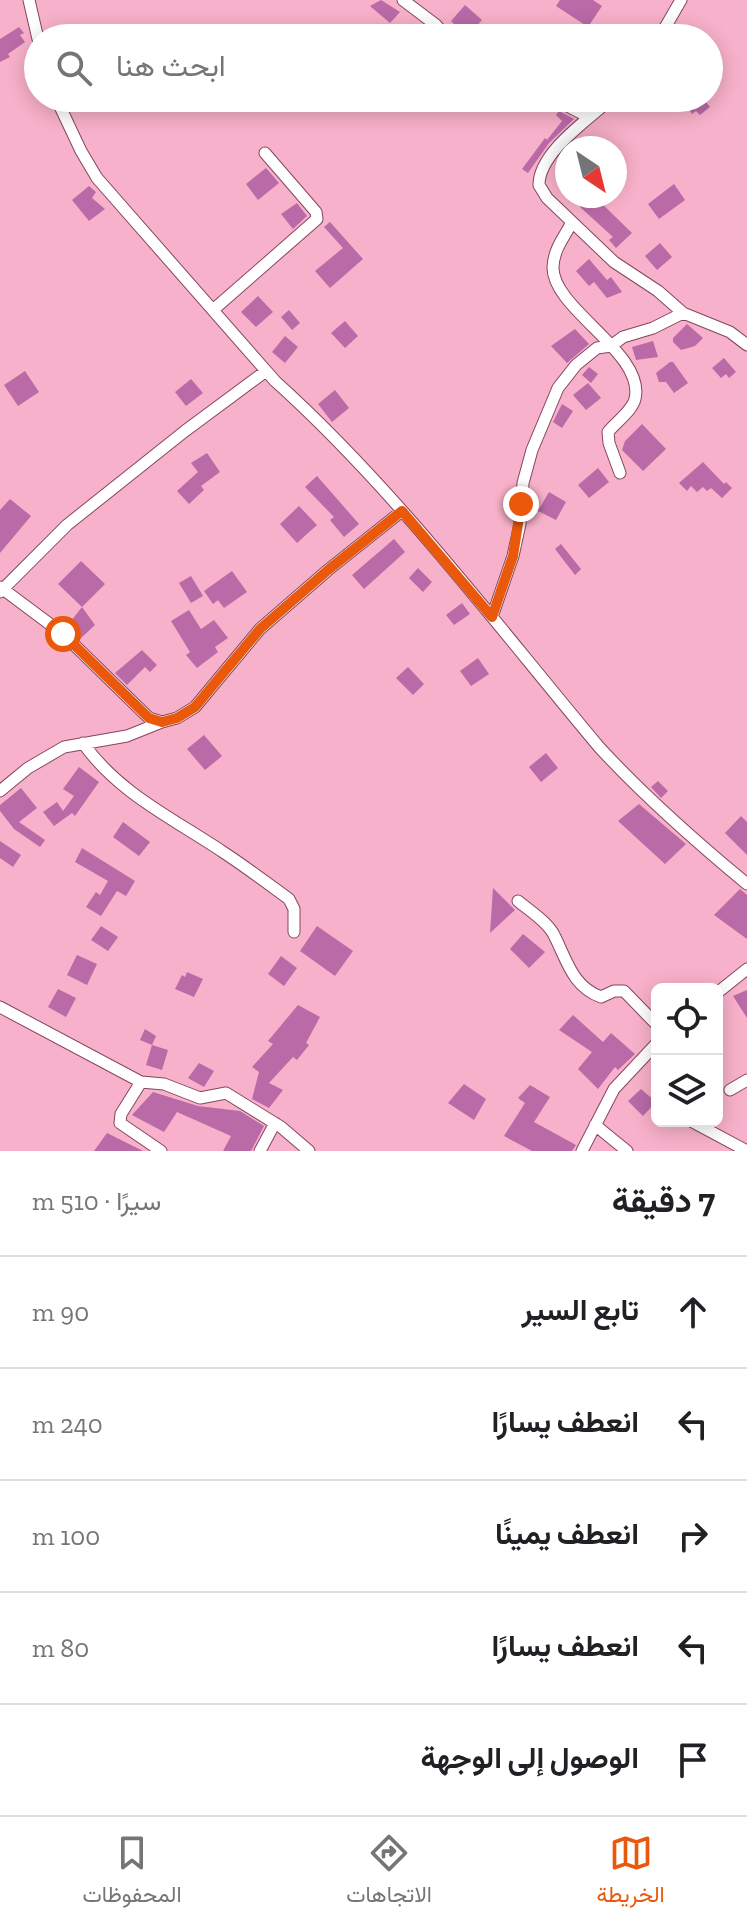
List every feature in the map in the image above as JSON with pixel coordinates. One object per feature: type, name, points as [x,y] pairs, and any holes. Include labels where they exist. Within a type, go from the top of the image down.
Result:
[{"type":"street","points":[[29,0],[35,24]]},
{"type":"street","points":[[403,0],[435,24]]},
{"type":"street","points":[[667,24],[681,0]]},
{"type":"street","points":[[63,112],[97,178],[266,371],[297,399],[402,511],[599,747],[692,838],[747,884]]},
{"type":"street","points":[[579,112],[589,117]]},
{"type":"street","points":[[595,112],[557,148],[545,165],[539,185],[547,198],[614,262],[658,291],[683,313],[730,332],[747,345]]},
{"type":"street","points":[[213,310],[317,219],[316,212],[265,153]]},
{"type":"street","points":[[572,222],[558,243],[554,274],[565,295],[621,354],[635,386],[634,403],[608,432],[620,473]]},
{"type":"street","points":[[492,617],[513,556],[520,524],[523,483],[545,415],[558,388],[576,365],[597,348],[611,346],[623,337],[653,328],[683,313]]},
{"type":"street","points":[[162,722],[149,718],[63,634],[1,589],[67,525],[266,371]]},
{"type":"street","points":[[0,791],[51,753],[64,747],[127,736],[177,718],[195,707],[260,629],[402,511]]},
{"type":"street","points":[[83,743],[94,758],[132,793],[224,852],[289,899],[294,909],[294,932]]},
{"type":"street","points":[[518,901],[555,935],[571,972],[594,995],[601,997],[614,991],[624,991],[651,1019]]},
{"type":"street","points":[[723,988],[747,969]]},
{"type":"street","points":[[0,1007],[141,1082],[164,1084],[200,1098],[226,1093],[275,1123],[309,1151]]},
{"type":"street","points":[[582,1151],[614,1089],[651,1049]]},
{"type":"street","points":[[730,1090],[747,1080]]},
{"type":"street","points":[[141,1082],[121,1114],[120,1123],[161,1151]]},
{"type":"street","points":[[260,1151],[275,1123]]},
{"type":"street","points":[[595,1125],[627,1151]]},
{"type":"street","points":[[702,1127],[747,1151]]},
{"type":"building","points":[[381,0],[400,12],[390,23],[370,6]]},
{"type":"building","points":[[560,0],[593,0],[602,6],[590,24],[583,24],[556,6]]},
{"type":"building","points":[[465,5],[482,20],[478,24],[454,24],[451,21]]},
{"type":"building","points":[[19,27],[24,33],[20,35],[24,43],[0,62],[0,39]]},
{"type":"building","points":[[558,112],[574,119],[549,143],[528,173],[522,169],[545,138],[547,140],[562,121],[556,115]]},
{"type":"building","points":[[266,168],[279,183],[258,200],[246,184]]},
{"type":"building","points":[[674,184],[685,200],[659,219],[648,204]]},
{"type":"building","points":[[89,186],[96,192],[92,198],[105,209],[89,221],[72,200]]},
{"type":"building","points":[[297,203],[307,216],[293,229],[281,214]]},
{"type":"building","points":[[581,208],[606,208],[632,233],[616,248],[609,240],[613,237]]},
{"type":"building","points":[[330,222],[363,259],[330,288],[315,271],[343,248],[324,227]]},
{"type":"building","points":[[660,243],[672,257],[657,270],[645,256]]},
{"type":"building","points":[[589,259],[607,280],[611,277],[622,292],[607,298],[594,282],[589,286],[576,271]]},
{"type":"building","points":[[258,296],[273,312],[256,327],[241,312]]},
{"type":"building","points":[[289,310],[300,323],[292,330],[281,317]]},
{"type":"building","points":[[345,321],[358,336],[345,348],[331,333]]},
{"type":"building","points":[[687,324],[703,338],[695,346],[681,350],[673,338]]},
{"type":"building","points":[[575,329],[589,344],[567,363],[551,346]]},
{"type":"building","points":[[285,336],[298,347],[285,363],[272,352]]},
{"type":"building","points":[[653,341],[658,357],[636,360],[632,347]]},
{"type":"building","points":[[724,358],[736,372],[729,378],[726,374],[721,378],[712,368]]},
{"type":"building","points":[[670,362],[688,383],[674,393],[666,382],[659,382],[656,373]]},
{"type":"building","points":[[589,367],[598,374],[591,383],[582,375]]},
{"type":"building","points":[[25,371],[39,392],[18,406],[4,385]]},
{"type":"building","points":[[191,379],[203,393],[186,406],[175,392]]},
{"type":"building","points":[[588,383],[601,398],[586,410],[573,395]]},
{"type":"building","points":[[335,390],[349,408],[332,422],[318,404]]},
{"type":"building","points":[[562,404],[573,411],[562,428],[553,422]]},
{"type":"building","points":[[642,424],[666,449],[643,471],[622,450],[625,441]]},
{"type":"building","points":[[207,453],[220,472],[201,486],[204,490],[189,504],[177,491],[198,472],[191,463]]},
{"type":"building","points":[[703,462],[732,488],[722,498],[711,488],[707,491],[703,487],[697,492],[691,486],[687,491],[679,483]]},
{"type":"building","points":[[598,468],[609,482],[589,498],[578,485]]},
{"type":"building","points":[[317,476],[359,524],[344,537],[330,520],[334,517],[305,487]]},
{"type":"building","points":[[549,492],[566,502],[556,520],[538,511]]},
{"type":"building","points":[[10,499],[31,516],[0,553],[0,510]]},
{"type":"building","points":[[299,506],[317,525],[297,543],[280,524]]},
{"type":"building","points":[[394,539],[405,552],[364,589],[352,575]]},
{"type":"building","points":[[561,544],[581,569],[575,575],[555,549]]},
{"type":"building","points":[[81,561],[105,584],[82,607],[58,584]]},
{"type":"building","points":[[418,568],[432,582],[423,592],[409,578]]},
{"type":"building","points":[[232,571],[247,592],[224,608],[218,600],[213,604],[204,591]]},
{"type":"building","points":[[191,576],[203,596],[191,603],[179,583]]},
{"type":"building","points":[[462,603],[470,614],[454,625],[446,615]]},
{"type":"building","points":[[82,607],[95,625],[80,639],[67,626]]},
{"type":"building","points":[[189,610],[201,629],[214,620],[228,638],[215,647],[218,652],[197,668],[186,655],[190,652],[171,621]]},
{"type":"building","points":[[142,650],[157,665],[150,672],[145,667],[127,685],[115,673]]},
{"type":"building","points":[[478,658],[489,674],[471,686],[460,671]]},
{"type":"building","points":[[408,667],[424,684],[413,695],[396,678]]},
{"type":"building","points":[[204,735],[222,756],[205,770],[187,749]]},
{"type":"building","points":[[546,753],[558,768],[541,782],[529,767]]},
{"type":"building","points":[[79,767],[99,782],[75,816],[72,813],[54,826],[43,812],[57,802],[63,811],[74,796],[63,789]]},
{"type":"building","points":[[658,781],[668,791],[661,798],[651,787]]},
{"type":"building","points":[[21,788],[37,808],[19,822],[45,840],[40,847],[14,829],[0,811],[0,805]]},
{"type":"building","points":[[639,804],[686,844],[665,864],[618,821]]},
{"type":"building","points":[[741,816],[747,822],[747,855],[725,833]]},
{"type":"building","points":[[123,822],[150,842],[139,856],[113,837]]},
{"type":"building","points":[[0,841],[21,855],[13,867],[0,858]]},
{"type":"building","points":[[82,848],[135,881],[126,896],[117,891],[101,916],[86,907],[96,892],[100,895],[108,881],[75,862]]},
{"type":"building","points":[[493,888],[515,910],[490,933]]},
{"type":"building","points":[[740,889],[747,895],[747,939],[714,915]]},
{"type":"building","points":[[101,926],[118,937],[108,951],[91,940]]},
{"type":"building","points":[[317,926],[353,951],[335,976],[300,951]]},
{"type":"building","points":[[523,934],[545,952],[529,968],[510,949]]},
{"type":"building","points":[[77,955],[97,964],[87,985],[67,975]]},
{"type":"building","points":[[281,956],[297,968],[284,986],[268,974]]},
{"type":"building","points":[[187,972],[203,979],[194,997],[175,989]]},
{"type":"building","points":[[58,989],[76,998],[66,1017],[48,1007]]},
{"type":"building","points":[[747,990],[747,1018],[733,996]]},
{"type":"building","points":[[298,1005],[320,1017],[306,1043],[309,1045],[297,1060],[293,1057],[269,1083],[283,1090],[269,1108],[252,1099],[259,1072],[252,1067],[273,1044],[268,1041]]},
{"type":"building","points":[[573,1015],[603,1042],[611,1033],[635,1054],[618,1070],[615,1067],[598,1089],[578,1069],[592,1052],[559,1030]]},
{"type":"building","points":[[145,1029],[156,1036],[152,1045],[140,1040]]},
{"type":"building","points":[[152,1045],[168,1050],[162,1070],[146,1065]]},
{"type":"building","points":[[199,1063],[214,1071],[204,1087],[188,1078]]},
{"type":"building","points":[[464,1084],[486,1099],[474,1120],[448,1103]]},
{"type":"building","points":[[530,1085],[550,1097],[534,1122],[576,1145],[572,1151],[532,1151],[504,1136],[525,1103],[518,1098]]},
{"type":"building","points":[[641,1089],[651,1098],[651,1107],[643,1116],[628,1101]]},
{"type":"building","points":[[153,1092],[198,1106],[240,1111],[264,1126],[251,1151],[223,1151],[231,1136],[177,1112],[164,1132],[132,1115]]},
{"type":"building","points":[[107,1133],[143,1151],[94,1151]]},
{"type":"route","points":[[63,634],[149,718],[162,722],[177,718],[195,707],[260,629],[402,511],[492,617],[513,556],[521,504]]}]
